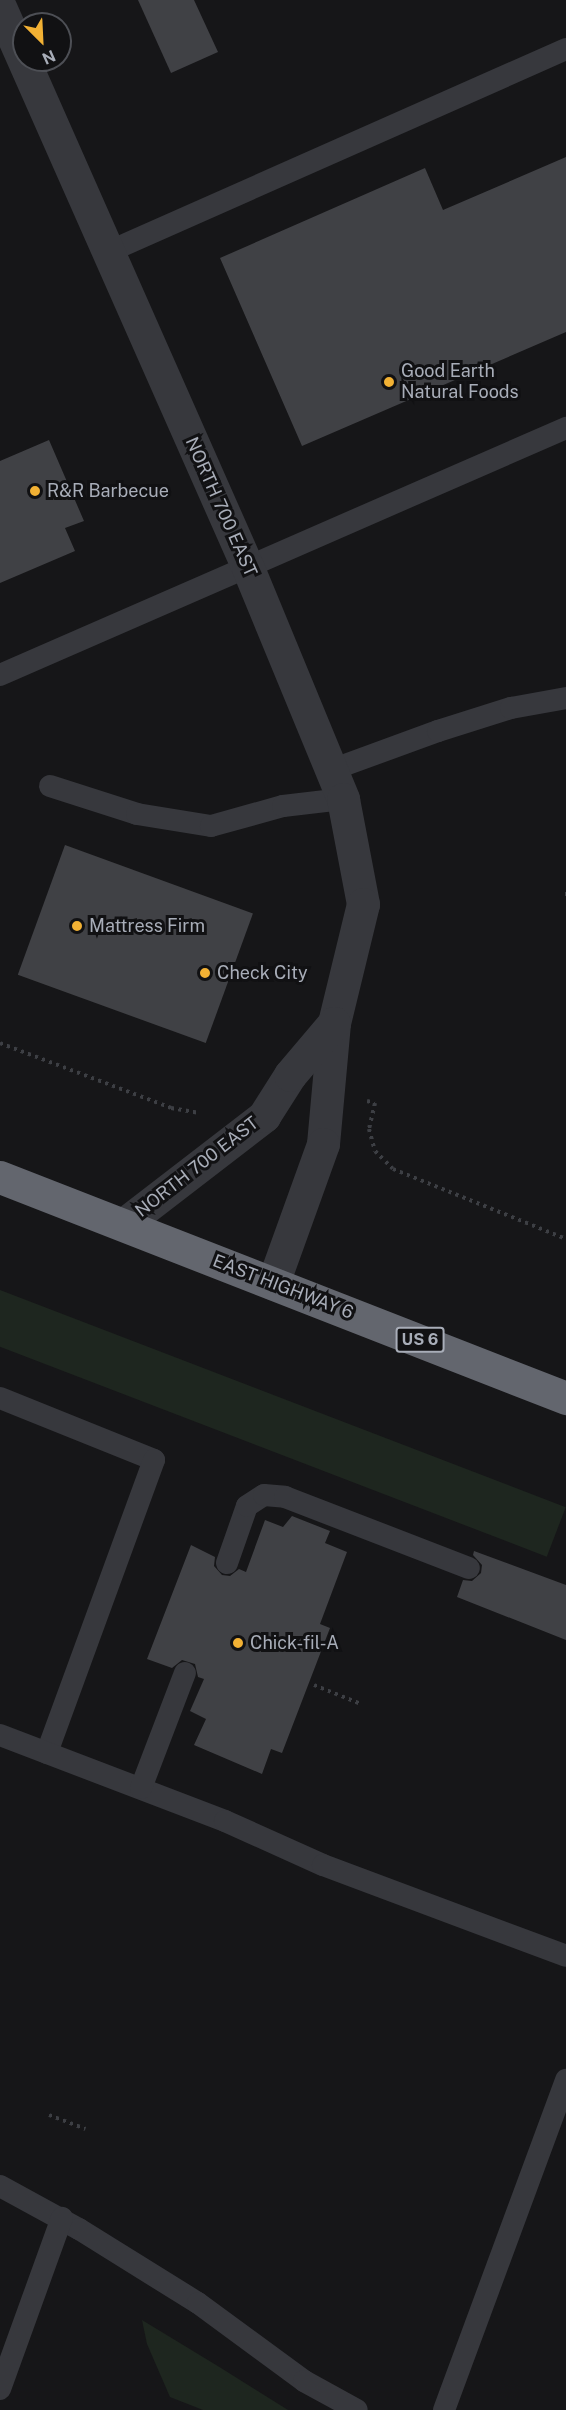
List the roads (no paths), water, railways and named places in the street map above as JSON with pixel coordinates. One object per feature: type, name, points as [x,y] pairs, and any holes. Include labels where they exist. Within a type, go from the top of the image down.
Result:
[{"type":"highway","name":"EAST HIGHWAY 6","points":[[0,1177],[566,1398]]},
{"type":"street","name":"NORTH 700 EAST","points":[[0,7],[248,568],[339,784],[363,904],[334,1023],[323,1144],[273,1282]]},
{"type":"street","name":"NORTH 700 EAST","points":[[124,1224],[264,1116],[290,1075],[334,1023]]},
{"type":"lane","points":[[108,252],[566,50]]},
{"type":"lane","points":[[0,675],[566,428]]},
{"type":"lane","points":[[50,786],[137,814],[211,826],[283,806],[339,784],[448,728],[512,708],[566,698]]},
{"type":"lane","points":[[0,1398],[154,1460],[47,1753]]},
{"type":"lane","points":[[227,1563],[247,1506],[264,1495],[285,1497],[469,1568]]},
{"type":"lane","points":[[141,1788],[185,1673]]},
{"type":"lane","points":[[0,1735],[141,1788],[323,1865],[566,1956]]},
{"type":"lane","points":[[444,2410],[566,2080]]},
{"type":"lane","points":[[0,2186],[62,2218],[198,2303],[304,2381],[357,2410]]},
{"type":"lane","points":[[0,2389],[62,2218]]},
{"type":"place","name":"Good Earth Natural Foods","points":[[389,382]]},
{"type":"place","name":"R&R Barbecue","points":[[35,491]]},
{"type":"place","name":"Mattress Firm","points":[[77,926]]},
{"type":"place","name":"Check City","points":[[205,973]]},
{"type":"place","name":"Chick-fil-A","points":[[238,1643]]}]
